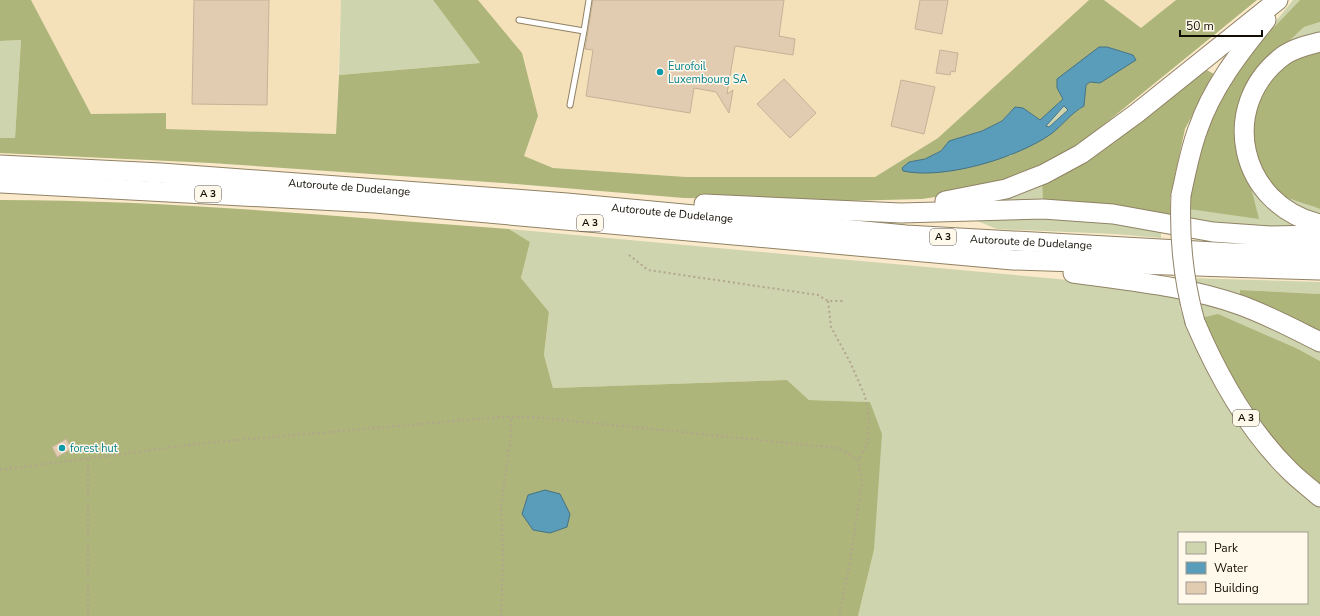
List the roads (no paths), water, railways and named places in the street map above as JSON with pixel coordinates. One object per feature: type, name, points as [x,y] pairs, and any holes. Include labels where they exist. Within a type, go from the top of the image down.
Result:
[{"type":"highway","name":"A 3","points":[[846,209],[922,204],[970,197],[1006,189],[1044,174],[1081,154],[1137,113],[1278,0]]},
{"type":"highway","name":"A 3","points":[[1283,0],[1229,68],[1208,103],[1196,135],[1181,195],[1181,253],[1185,281],[1195,322],[1210,358],[1230,395],[1246,417],[1290,470],[1320,497]]},
{"type":"highway","points":[[1320,42],[1302,46],[1284,55],[1270,68],[1256,86],[1249,103],[1244,125],[1245,143],[1250,166],[1262,189],[1276,203],[1295,216],[1320,224]]},
{"type":"highway","name":"Autoroute de Dudelange","points":[[0,166],[161,173],[567,203],[906,235],[1233,253],[1320,252]]},
{"type":"highway","name":"Autoroute de Dudelange","points":[[0,183],[375,203],[1012,260],[1320,270]]},
{"type":"highway","name":"A 3","points":[[0,188],[42,185]]},
{"type":"highway","name":"A 3","points":[[567,203],[684,204],[846,209],[901,213],[1043,208],[1113,214],[1213,232],[1270,236],[1320,235]]},
{"type":"highway","name":"A 3","points":[[1012,260],[1060,271],[1174,288],[1240,305],[1281,322],[1320,342]]},
{"type":"lane","points":[[570,105],[589,0]]},
{"type":"lane","points":[[519,20],[584,31]]},
{"type":"water","points":[[1099,47],[1107,47],[1133,55],[1136,60],[1100,83],[1090,82],[1086,85],[1084,106],[1075,112],[1051,134],[1037,143],[1000,159],[959,170],[920,173],[903,171],[902,168],[909,162],[925,159],[941,151],[949,141],[982,131],[1002,121],[1015,107],[1023,108],[1040,120],[1063,99],[1057,88],[1057,79]],"holes":[[[1064,106],[1068,110],[1049,127],[1046,126]]]},
{"type":"water","points":[[545,490],[560,494],[570,514],[567,527],[550,533],[533,530],[522,514],[528,495]]},
{"type":"place","name":"Eurofoil Luxembourg SA","points":[[660,72]]},
{"type":"place","name":"forest hut","points":[[62,448]]}]
